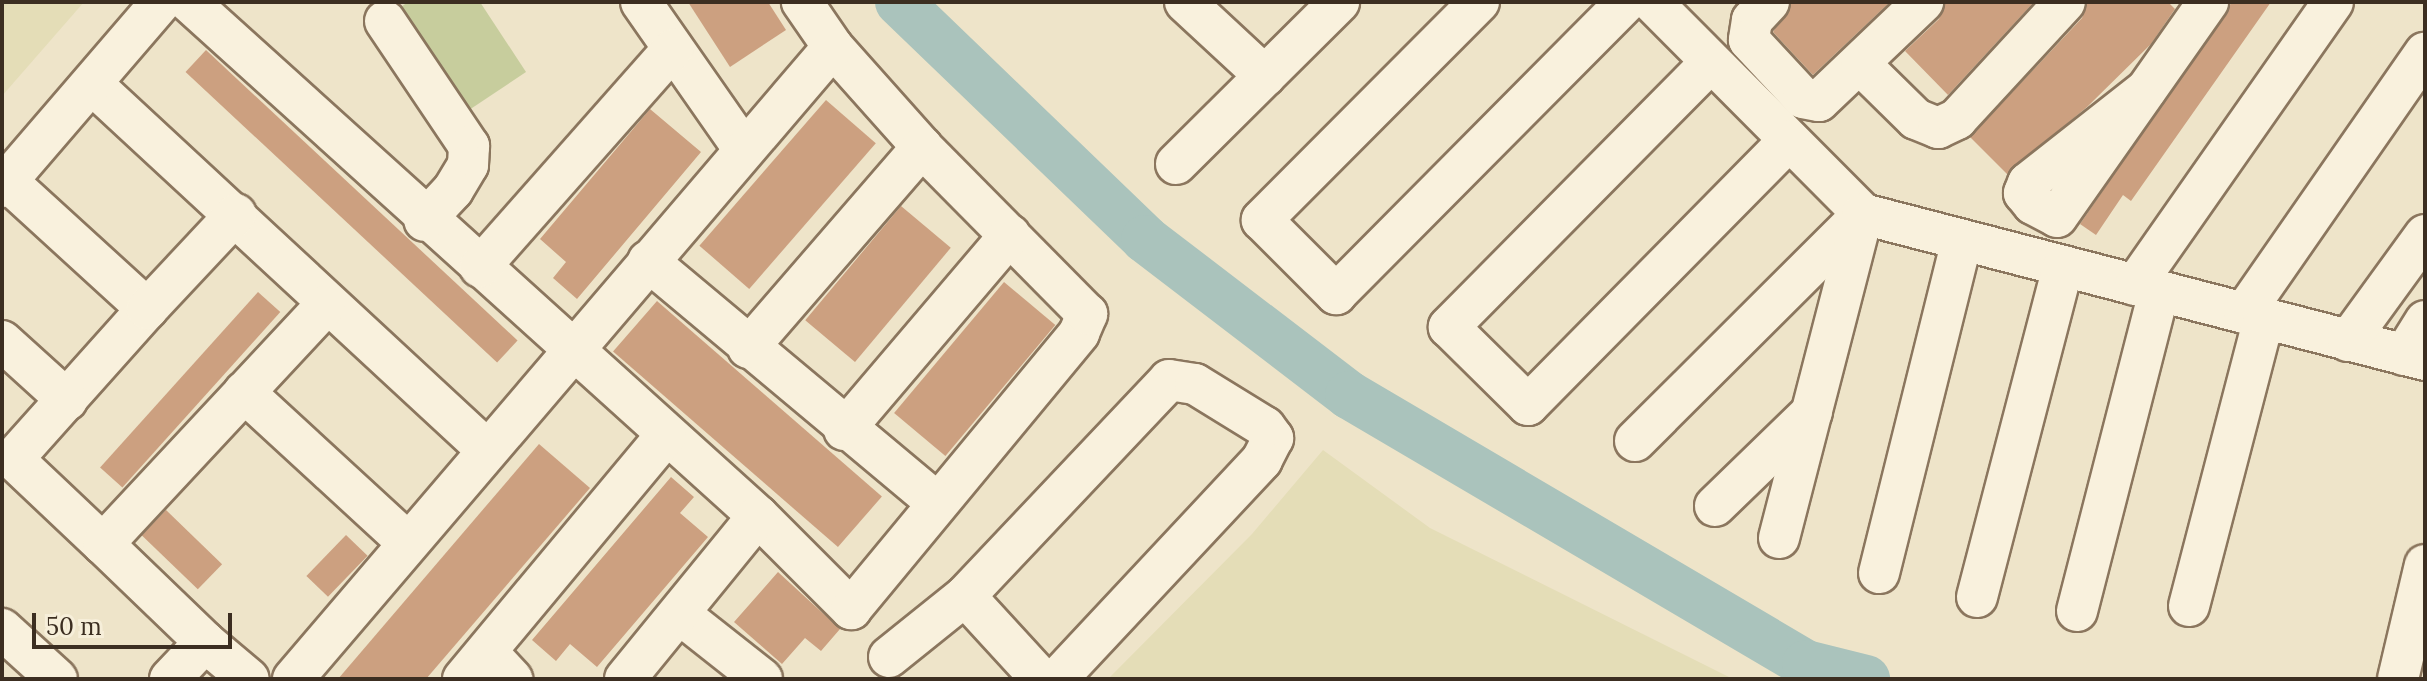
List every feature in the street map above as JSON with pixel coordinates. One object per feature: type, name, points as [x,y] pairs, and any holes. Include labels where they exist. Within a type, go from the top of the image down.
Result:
[{"type":"street","points":[[147,309],[4,184],[92,84],[123,40],[161,2]]},
{"type":"street","points":[[641,2],[743,148]]},
{"type":"street","points":[[802,2],[833,47],[922,147],[1079,301],[1087,318],[851,609]]},
{"type":"street","points":[[1185,2],[1265,76]]},
{"type":"street","points":[[1479,2],[1262,220],[1336,294],[1626,2]]},
{"type":"street","points":[[1652,2],[1863,214],[2415,358],[2425,321]]},
{"type":"street","points":[[1769,2],[1752,20],[1749,40],[1803,98],[1828,97],[1923,2]]},
{"type":"street","points":[[1861,65],[1916,119],[1938,128],[1957,119],[2065,2]]},
{"type":"street","points":[[2077,611],[2147,288],[2333,2]]},
{"type":"street","points":[[1176,164],[1337,3]]},
{"type":"street","points":[[2146,90],[2200,5]]},
{"type":"street","points":[[205,7],[424,221],[573,348],[758,516],[851,609],[879,668],[965,596],[1169,380],[1195,384],[1265,427],[1273,438],[1262,460],[1057,679]]},
{"type":"street","points":[[385,21],[469,146],[468,165],[453,190],[424,221]]},
{"type":"street","points":[[293,679],[743,148],[833,47]]},
{"type":"street","points":[[480,267],[673,49]]},
{"type":"street","points":[[2189,606],[2254,316],[2425,53]]},
{"type":"street","points":[[1711,62],[1449,327],[1528,405],[1789,140]]},
{"type":"street","points":[[92,84],[236,214],[325,306],[487,450]]},
{"type":"street","points":[[748,348],[922,147]]},
{"type":"street","points":[[236,214],[13,459],[205,642],[249,679]]},
{"type":"street","points":[[1812,412],[1723,499],[1782,529],[1863,214]]},
{"type":"street","points":[[1635,441],[1863,214]]},
{"type":"street","points":[[844,430],[1010,235]]},
{"type":"street","points":[[2348,341],[2425,235]]},
{"type":"street","points":[[1879,573],[1962,240]]},
{"type":"street","points":[[648,261],[844,430],[937,503]]},
{"type":"street","points":[[1977,597],[2063,266]]},
{"type":"street","points":[[103,544],[325,306]]},
{"type":"street","points":[[2,341],[67,400]]},
{"type":"street","points":[[244,392],[408,543]]},
{"type":"street","points":[[487,670],[666,435]]},
{"type":"street","points":[[625,679],[681,615],[758,516]]},
{"type":"street","points":[[2398,679],[2425,565]]},
{"type":"street","points":[[965,596],[1041,679]]},
{"type":"street","points":[[681,615],[762,679]]},
{"type":"street","points":[[2,629],[57,679]]},
{"type":"street","points":[[170,679],[205,642]]},
{"type":"shaded area","points":[[2,2],[84,2],[2,96]]},
{"type":"shaded area","points":[[1323,450],[1430,528],[1733,679],[1108,679],[1252,534]]},
{"type":"green space","points":[[408,2],[480,2],[526,72],[463,114],[395,11]]},
{"type":"building","points":[[688,2],[768,2],[786,30],[730,67]]},
{"type":"building","points":[[1791,2],[1890,2],[1813,75],[1773,32]]},
{"type":"building","points":[[1945,2],[2034,2],[1948,95],[1905,51],[1939,19]]},
{"type":"building","points":[[2087,2],[2168,2],[2175,9],[2151,44],[2087,107],[2007,174],[1970,137],[2082,18]]},
{"type":"building","points":[[2232,2],[2271,2],[2131,201],[2123,195],[2096,235],[2080,224]]},
{"type":"building","points":[[206,50],[518,341],[497,362],[186,72]]},
{"type":"building","points":[[826,100],[876,143],[749,289],[699,246]]},
{"type":"building","points":[[650,109],[701,152],[577,299],[553,278],[566,262],[540,239]]},
{"type":"building","points":[[901,206],[951,248],[855,362],[805,320]]},
{"type":"building","points":[[1004,282],[1055,325],[945,456],[894,413]]},
{"type":"building","points":[[258,292],[280,312],[122,487],[100,467]]},
{"type":"building","points":[[657,301],[882,497],[838,547],[613,352]]},
{"type":"building","points":[[539,444],[590,488],[426,679],[338,679]]},
{"type":"building","points":[[671,477],[694,497],[680,513],[708,537],[597,667],[570,644],[556,661],[532,640]]},
{"type":"building","points":[[166,510],[222,564],[198,589],[142,535]]},
{"type":"building","points":[[346,535],[368,556],[328,597],[306,576]]},
{"type":"building","points":[[778,572],[840,629],[821,651],[805,638],[782,664],[734,622]]},
{"type":"waterway","points":[[899,2],[1145,239],[1349,395],[1806,664],[1866,679]]}]
